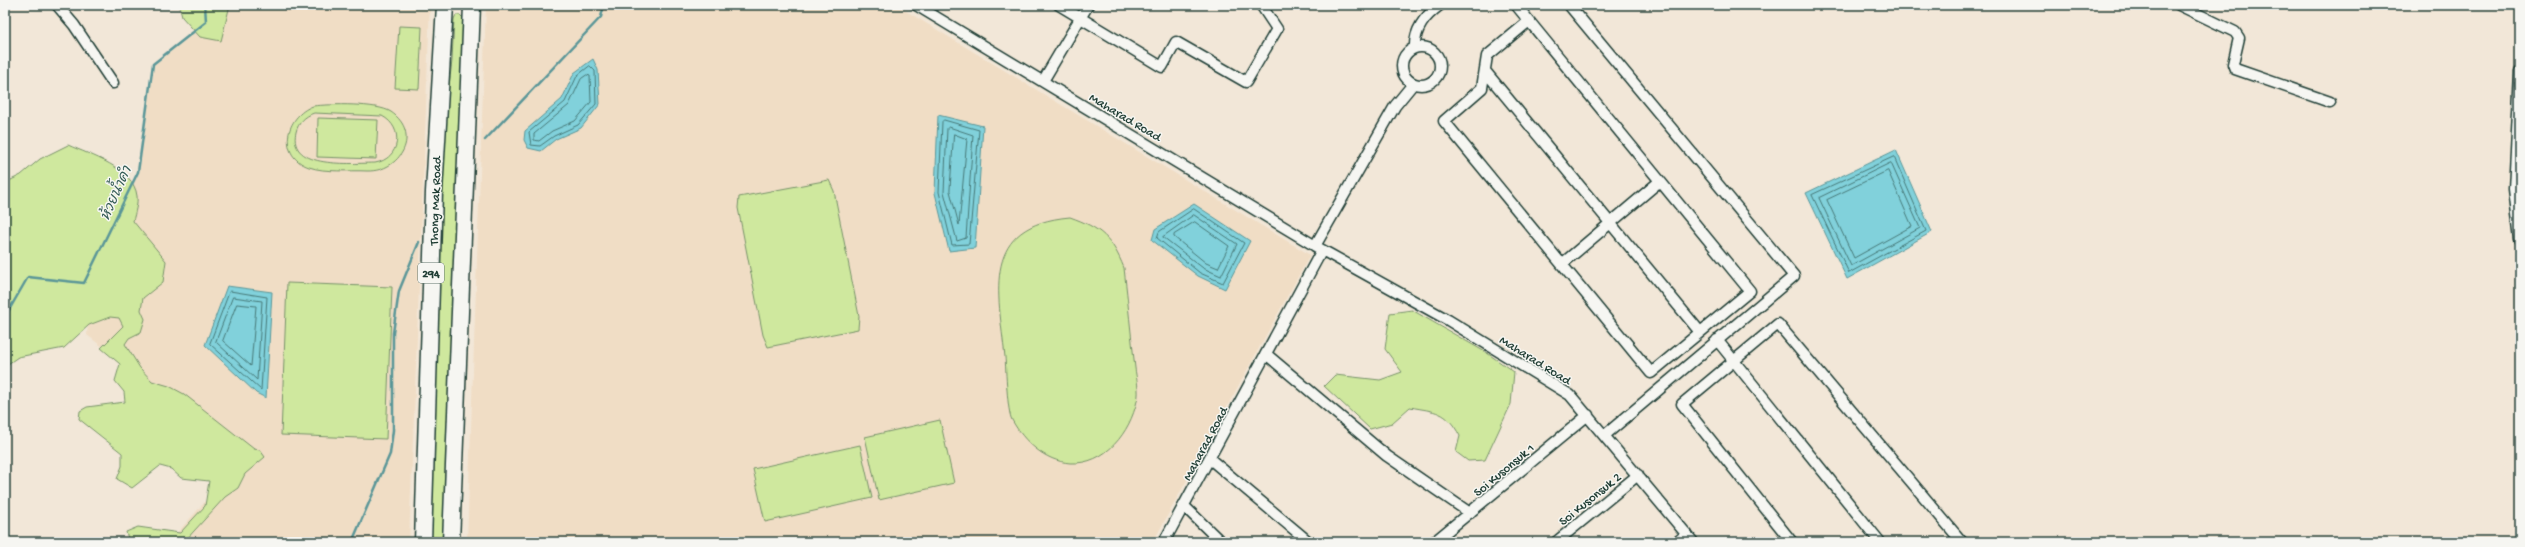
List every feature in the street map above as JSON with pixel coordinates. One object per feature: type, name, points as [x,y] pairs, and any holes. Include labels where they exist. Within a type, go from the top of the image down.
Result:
[{"type":"main road","points":[[445,5],[472,6]]},
{"type":"main road","name":"Thong Mak Road","points":[[423,542],[434,192],[445,5]]},
{"type":"main road","name":"294","points":[[451,542],[472,6]]},
{"type":"street","points":[[57,5],[74,25],[113,83]]},
{"type":"street","points":[[1059,5],[1162,67],[1176,42],[1246,82],[1277,29],[1261,5]]},
{"type":"street","points":[[1043,81],[1088,5]]},
{"type":"street","points":[[1415,48],[1415,37],[1426,15],[1440,5]]},
{"type":"street","points":[[1516,5],[1750,291],[1651,373],[1444,121],[1482,88],[1486,56],[1529,21]]},
{"type":"street","points":[[1569,5],[1794,276],[1605,435]]},
{"type":"street","points":[[2179,5],[2235,32],[2239,38],[2233,64],[2235,69],[2330,102]]},
{"type":"street","name":"Maharad Road","points":[[919,6],[1319,248],[1448,320],[1570,395],[1690,538]]},
{"type":"street","points":[[1424,47],[1433,51],[1438,58],[1440,67],[1437,76],[1431,82],[1422,85],[1413,84],[1403,73],[1402,65],[1408,52],[1415,48],[1424,47]]},
{"type":"street","points":[[1485,71],[1700,332]]},
{"type":"street","points":[[2520,72],[2514,189],[2520,239]]},
{"type":"street","points":[[1319,248],[1395,106],[1413,84]]},
{"type":"street","points":[[1562,264],[1660,181]]},
{"type":"street","name":"Maharad Road","points":[[1164,542],[1266,354],[1319,248]]},
{"type":"street","points":[[1792,542],[1682,404],[1778,324],[1962,542]]},
{"type":"street","points":[[1717,340],[1880,542]]},
{"type":"street","points":[[1266,354],[1387,456],[1470,513]]},
{"type":"street","name":"Soi Kusonsuk 1","points":[[1434,542],[1588,415]]},
{"type":"street","points":[[1210,459],[1309,542]]},
{"type":"street","name":"Soi Kusonsuk 2","points":[[1556,542],[1638,475]]},
{"type":"street","points":[[1184,506],[1221,542]]},
{"type":"street","points":[[1677,542],[1690,538]]},
{"type":"shaded area","points":[[204,5],[430,5],[409,542],[169,542],[245,457],[87,335],[90,289],[136,174],[153,64],[205,20]]},
{"type":"shaded area","points":[[486,5],[896,5],[1310,255],[1153,542],[467,542]]},
{"type":"green space","points":[[179,5],[230,5],[221,41],[200,37],[182,17]]},
{"type":"green space","points":[[456,15],[460,15],[464,19],[447,498],[442,542],[428,542],[444,127],[452,61],[454,19]]},
{"type":"green space","points":[[399,26],[422,27],[419,89],[395,88]]},
{"type":"green space","points":[[330,105],[353,105],[384,109],[391,112],[400,121],[405,130],[406,140],[403,150],[398,158],[379,170],[330,171],[309,167],[299,162],[292,154],[289,146],[288,136],[291,127],[296,118],[303,111],[313,106]],"holes":[[[314,113],[382,116],[389,121],[394,128],[396,142],[394,150],[390,156],[375,163],[352,164],[324,162],[311,159],[301,153],[296,144],[296,132],[298,126],[305,118]]]},
{"type":"green space","points":[[318,118],[378,120],[376,159],[317,157]]},
{"type":"green space","points":[[68,145],[110,164],[120,170],[128,178],[134,186],[137,196],[137,205],[133,221],[166,261],[163,282],[143,298],[141,310],[145,319],[141,332],[129,338],[125,344],[140,368],[152,381],[169,386],[184,394],[254,449],[260,450],[265,457],[245,474],[238,488],[225,497],[184,542],[129,542],[126,532],[138,527],[180,533],[205,506],[209,481],[181,478],[171,469],[160,466],[132,488],[117,479],[122,466],[122,453],[79,419],[80,411],[87,407],[125,402],[124,392],[115,381],[120,364],[101,348],[123,326],[119,318],[110,317],[89,325],[64,348],[18,357],[5,366],[5,183],[21,175],[40,159]]},
{"type":"green space","points":[[829,180],[834,191],[859,316],[858,329],[768,347],[763,335],[738,208],[739,197]]},
{"type":"green space","points":[[1070,217],[1090,225],[1104,235],[1115,249],[1124,268],[1138,393],[1134,413],[1129,424],[1114,444],[1095,459],[1070,463],[1052,459],[1036,449],[1023,436],[1012,420],[1008,400],[999,286],[1001,265],[1008,247],[1021,233],[1041,223]]},
{"type":"green space","points":[[287,283],[392,287],[386,439],[281,435]]},
{"type":"green space","points":[[1412,310],[1487,353],[1514,372],[1511,404],[1485,460],[1468,461],[1456,452],[1460,436],[1450,421],[1440,414],[1410,407],[1392,423],[1370,429],[1324,386],[1335,375],[1380,380],[1402,372],[1385,349],[1390,313]]},
{"type":"green space","points":[[940,420],[954,483],[879,500],[865,437]]},
{"type":"green space","points":[[860,445],[872,498],[765,522],[753,469]]},
{"type":"water","points":[[593,59],[598,70],[600,104],[581,128],[556,139],[541,151],[528,148],[524,140],[525,131],[562,99],[574,73]]},
{"type":"water","points":[[938,115],[983,126],[975,248],[949,251],[935,193]]},
{"type":"water","points":[[1896,150],[1932,232],[1847,279],[1806,193]]},
{"type":"water","points":[[1194,204],[1250,241],[1225,289],[1198,276],[1152,240],[1155,229]]},
{"type":"water","points":[[227,286],[272,292],[266,398],[256,393],[205,345]]},
{"type":"waterway","name":"ห้วยน้ำคำ","points":[[5,317],[28,277],[84,283],[138,172],[153,64],[206,22],[205,5]]},
{"type":"waterway","points":[[485,140],[601,17],[604,5]]},
{"type":"waterway","points":[[352,542],[390,454],[393,430],[393,333],[399,291],[419,242]]}]
